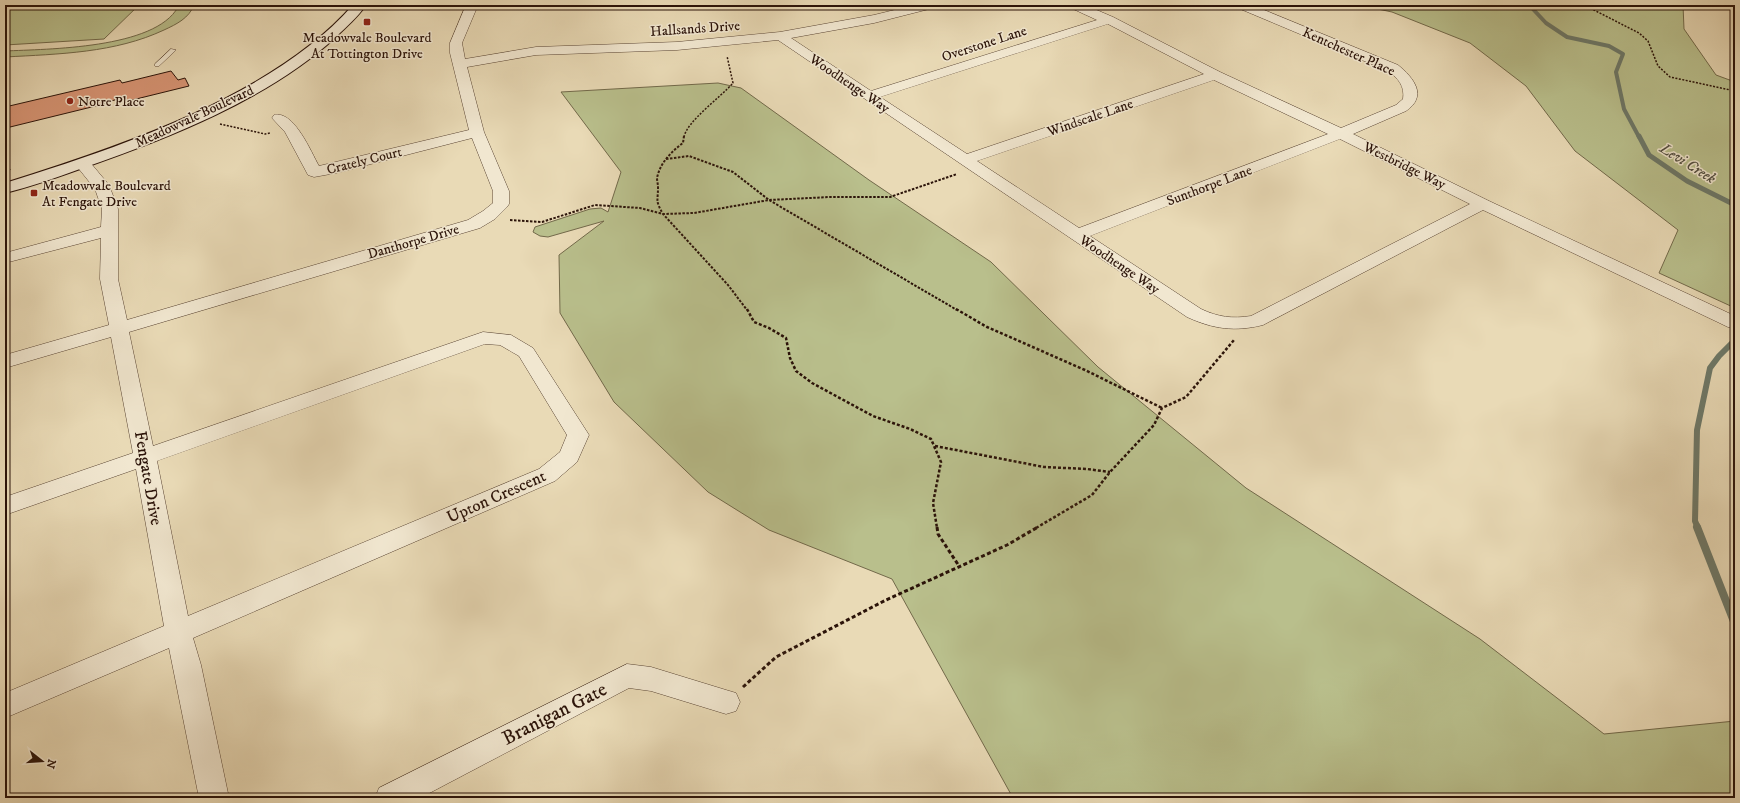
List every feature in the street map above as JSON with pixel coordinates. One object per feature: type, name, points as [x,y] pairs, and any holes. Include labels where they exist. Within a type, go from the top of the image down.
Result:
[{"type":"main road","name":"Meadowvale Boulevard","points":[[5,188],[83,164],[198,118],[273,78],[321,44],[360,5]]},
{"type":"street","name":"Danthorpe Drive","points":[[5,362],[119,327],[474,224],[489,215],[501,204],[501,191],[477,132],[457,53],[456,43],[472,5]]},
{"type":"street","name":"Hallsands Drive","points":[[460,64],[536,51],[645,48],[724,43],[780,36],[874,19],[929,5]]},
{"type":"street","name":"Westbridge Way","points":[[1075,5],[1109,20],[1215,75],[1342,134],[1482,204],[1735,323]]},
{"type":"street","name":"Kentchester Place","points":[[1242,5],[1393,68],[1404,78],[1411,92],[1411,99],[1407,105],[1342,134]]},
{"type":"street","name":"Overstone Lane","points":[[869,96],[1109,20]]},
{"type":"street","name":"Woodhenge Way","points":[[780,36],[1194,313],[1220,324],[1232,325],[1256,321],[1482,204]]},
{"type":"street","name":"Windscale Lane","points":[[970,163],[1215,75]]},
{"type":"street","name":"Crately Court","points":[[279,118],[291,130],[314,172],[336,168],[477,132]]},
{"type":"street","name":"Sunthorpe Lane","points":[[1077,235],[1342,134]]},
{"type":"street","name":"Fengate Drive","points":[[83,164],[103,188],[110,209],[109,280],[178,632],[188,665],[214,798]]},
{"type":"street","points":[[5,258],[110,230]]},
{"type":"street","name":"Upton Crescent","points":[[144,456],[483,338],[504,339],[526,352],[578,435],[569,456],[547,475],[178,632]]},
{"type":"street","points":[[5,506],[144,456]]},
{"type":"street","points":[[5,706],[178,632]]},
{"type":"street","name":"Branigan Gate","points":[[390,798],[627,676],[651,679],[726,702]]},
{"type":"lane","points":[[158,65],[173,50]]},
{"type":"path","points":[[1584,5],[1639,33],[1648,42],[1658,66],[1670,77],[1735,91]]},
{"type":"path","points":[[724,43],[732,83],[724,94],[695,119],[685,131],[683,143],[671,152],[657,179],[658,187],[656,202],[663,214],[728,285],[745,306],[754,322],[769,328],[786,338],[790,358],[796,371],[812,383],[873,416],[910,429],[931,439],[941,462],[933,503],[938,534],[959,566]]},
{"type":"path","points":[[220,124],[265,134],[291,130]]},
{"type":"path","points":[[666,160],[689,156],[733,172],[769,200],[987,327],[1085,370],[1162,408]]},
{"type":"path","points":[[489,215],[508,220],[542,222],[596,205],[640,208],[663,214],[694,213],[769,200],[830,197],[890,197],[970,163]]},
{"type":"path","points":[[726,702],[776,658],[886,600],[922,585],[959,566],[1007,545],[1092,495],[1110,472],[1154,424],[1162,408],[1186,397],[1235,338],[1232,325]]},
{"type":"path","points":[[934,446],[1044,466],[1110,472]]},
{"type":"green space","points":[[5,5],[139,5],[104,39],[5,45]]},
{"type":"green space","points":[[176,5],[194,5],[189,14],[182,20],[164,30],[126,44],[86,51],[5,57],[5,51],[72,47],[124,39],[147,31],[166,21],[178,7]]},
{"type":"green space","points":[[1359,5],[1683,5],[1684,29],[1716,75],[1735,82],[1735,308],[1659,273],[1678,230],[1575,151],[1526,86],[1470,43],[1392,12]]},
{"type":"green space","points":[[718,83],[741,88],[869,180],[991,262],[1098,367],[1246,488],[1480,639],[1604,734],[1735,721],[1735,798],[1013,798],[892,579],[769,530],[708,492],[614,402],[560,313],[559,255],[604,221],[548,237],[540,236],[533,232],[535,227],[590,209],[601,208],[608,212],[621,172],[561,92]]},
{"type":"building","name":"Notre Place","points":[[171,71],[178,80],[185,78],[189,86],[124,102],[122,98],[111,101],[112,102],[6,128],[5,132],[5,107],[120,80],[122,83]]},
{"type":"waterway","name":"Levi Creek","points":[[1531,5],[1531,7],[1546,23],[1567,37],[1609,46],[1623,54],[1616,72],[1624,109],[1639,137]]},
{"type":"waterway","name":"Levi Creek","points":[[1639,136],[1649,155],[1687,181],[1735,205]]},
{"type":"waterway","name":"Levi Creek","points":[[1698,528],[1695,521],[1697,430],[1710,368],[1719,356],[1735,340]]},
{"type":"waterway","name":"Levi Creek","points":[[1697,527],[1735,624]]},
{"type":"place","name":"Meadowvale Boulevard At Tottington Drive","points":[[367,22]]},
{"type":"place","name":"Notre Place","points":[[70,101]]},
{"type":"place","name":"Meadowvale Boulevard At Fengate Drive","points":[[34,193]]}]
